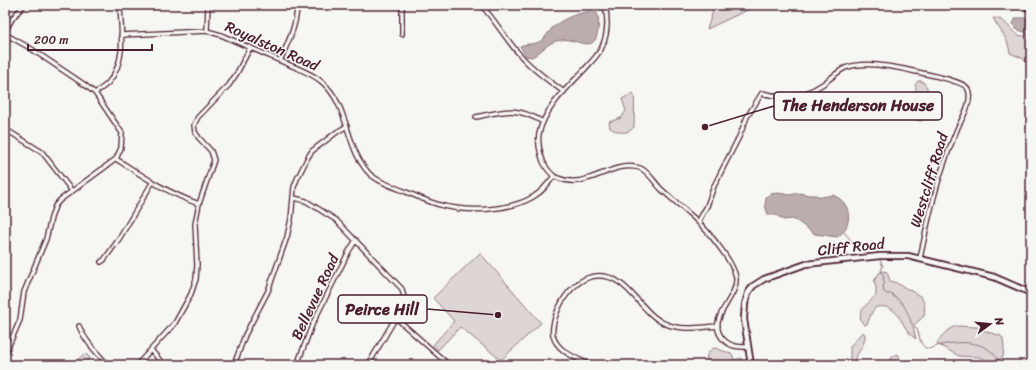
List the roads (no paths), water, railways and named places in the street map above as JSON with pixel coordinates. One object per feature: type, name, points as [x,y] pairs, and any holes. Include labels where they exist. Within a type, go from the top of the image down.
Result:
[{"type":"street","points":[[5,354],[20,320],[24,292],[46,239],[50,218],[56,206],[60,200],[116,159],[121,148],[122,134],[95,93],[36,52],[5,33],[12,19],[24,5]]},
{"type":"street","points":[[95,93],[108,83],[120,60],[122,50],[120,5]]},
{"type":"street","points":[[207,31],[208,5]]},
{"type":"street","points":[[280,61],[292,33],[297,15],[297,5]]},
{"type":"street","points":[[402,5],[402,34]]},
{"type":"street","points":[[481,5],[521,56],[534,69],[564,92]]},
{"type":"street","points":[[605,5],[608,24],[603,46],[597,56],[564,92],[543,122],[539,135],[541,156],[546,167],[554,176],[574,182],[622,167],[629,166],[643,169],[660,188],[698,222],[714,240],[732,268],[736,278],[734,290],[720,316],[718,326],[720,335],[726,342],[734,346],[748,347]]},
{"type":"street","points":[[1025,5],[1031,10]]},
{"type":"street","name":"Royalston Road","points":[[121,35],[207,31],[221,35],[312,75],[326,85],[338,103],[359,160],[370,174],[377,179],[406,192],[443,206],[475,209],[513,205],[534,197],[545,188],[554,176]]},
{"type":"street","points":[[138,365],[176,323],[195,284],[197,268],[194,227],[199,204],[214,158],[211,151],[197,135],[195,123],[210,104],[222,94],[231,82],[250,48]]},
{"type":"street","name":"Westcliff Road","points":[[698,222],[707,206],[714,186],[739,137],[747,117],[762,93],[772,96],[800,95],[812,91],[845,68],[868,64],[887,66],[947,80],[960,84],[968,90],[969,102],[944,164],[920,258]]},
{"type":"street","points":[[476,117],[514,110],[531,115],[543,122]]},
{"type":"street","points":[[234,365],[245,335],[266,297],[289,230],[296,182],[309,155],[326,140],[346,126]]},
{"type":"street","points":[[5,129],[42,152],[72,191]]},
{"type":"street","points":[[116,159],[152,183],[199,204]]},
{"type":"street","points":[[101,262],[119,239],[152,183]]},
{"type":"street","points":[[294,198],[306,201],[334,218],[402,289],[403,304],[368,365]]},
{"type":"street","name":"Bellevue Road","points":[[297,365],[312,325],[356,240]]},
{"type":"street","name":"Cliff Road","points":[[751,365],[744,319],[745,301],[748,293],[754,286],[764,279],[803,265],[817,262],[891,255],[905,256],[920,258],[989,276],[1031,293]]},
{"type":"street","points":[[590,365],[559,347],[554,340],[553,332],[556,317],[565,298],[578,283],[589,278],[605,277],[619,282],[652,315],[667,324],[684,328],[718,326]]},
{"type":"street","points":[[396,318],[449,365]]},
{"type":"street","points":[[80,326],[82,333],[108,365]]},
{"type":"street","points":[[151,350],[164,365]]},
{"type":"waterway","points":[[844,232],[854,244],[864,244]]},
{"type":"waterway","points":[[871,244],[877,252]]},
{"type":"waterway","points":[[880,260],[883,266],[881,271],[885,282],[883,286],[884,292],[887,294],[892,294],[902,304],[907,311],[911,323],[917,329],[921,342],[926,348],[929,349],[956,343],[976,344],[988,349],[1003,365]]},
{"type":"place","name":"The Henderson House","points":[[705,127]]},
{"type":"place","name":"Peirce Hill","points":[[498,315]]}]
